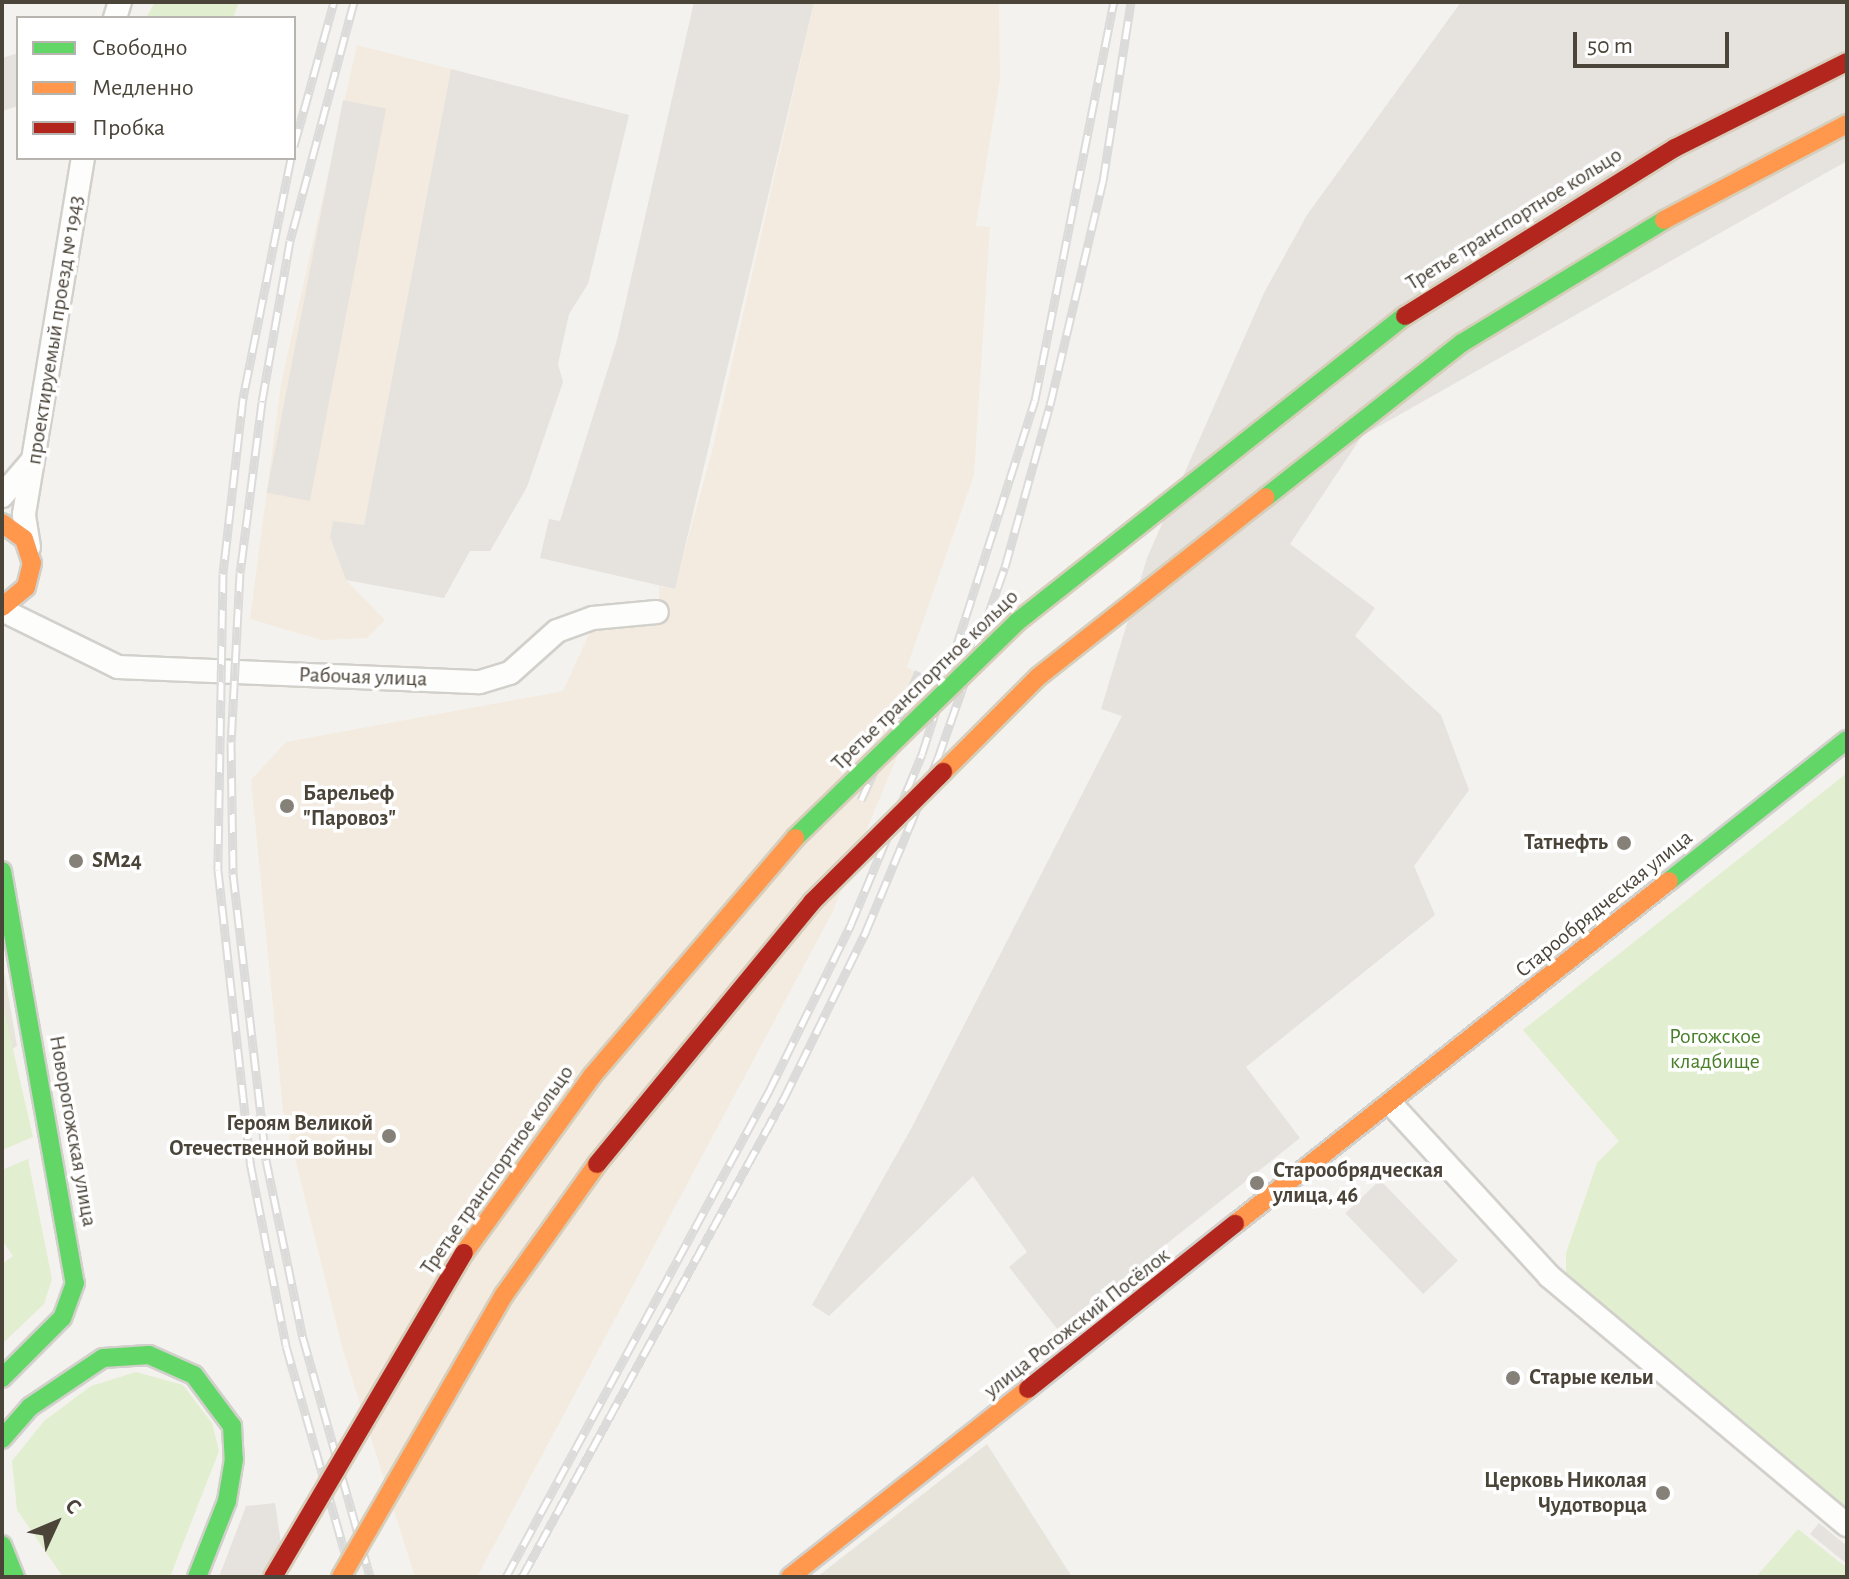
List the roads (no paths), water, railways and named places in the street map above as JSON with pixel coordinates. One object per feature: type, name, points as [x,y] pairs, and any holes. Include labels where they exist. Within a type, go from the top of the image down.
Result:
[{"type":"main road","name":"Третье транспортное кольцо","points":[[273,1577],[459,1260],[592,1076],[778,855],[1017,622],[1437,291],[1675,148],[1847,62]]},
{"type":"main road","points":[[341,1577],[410,1448],[504,1295],[629,1119],[812,902],[1038,677],[1462,343],[1700,198],[1847,124]]},
{"type":"main road","points":[[2,521],[29,551],[31,576],[2,608]]},
{"type":"main road","name":"Старообрядческая улица","points":[[1392,1105],[1847,740]]},
{"type":"main road","name":"Новорогожская улица","points":[[2,871],[75,1283],[62,1318],[3,1377]]},
{"type":"main road","name":"улица Рогожский Посёлок","points":[[790,1577],[1392,1105]]},
{"type":"main road","points":[[2,1439],[30,1407],[103,1358],[149,1355],[194,1375],[232,1426],[234,1459],[227,1501],[197,1577]]},
{"type":"main road","points":[[356,1577],[410,1448]]},
{"type":"main road","points":[[2,1545],[15,1577]]},
{"type":"street","name":"проектируемый проезд № 1943","points":[[29,551],[26,502],[83,160]]},
{"type":"street","points":[[2,496],[35,454]]},
{"type":"street","points":[[2,521],[26,502]]},
{"type":"street","points":[[31,576],[33,595],[57,634]]},
{"type":"street","name":"Рабочая улица","points":[[2,608],[118,667],[480,682],[510,673],[557,631],[593,618],[657,612]]},
{"type":"street","points":[[1392,1105],[1522,1251],[1847,1525]]},
{"type":"railway","points":[[296,139],[334,2]]},
{"type":"railway","points":[[354,2],[290,241],[262,402],[240,573],[231,742],[233,874],[266,1160],[303,1338],[370,1577]]},
{"type":"railway","points":[[506,1577],[769,1091],[851,924],[922,754],[1035,400],[1114,2]]},
{"type":"railway","points":[[522,1577],[784,1098],[866,931],[938,758],[1005,567],[1050,405],[1103,181],[1131,2]]},
{"type":"railway","points":[[291,160],[243,398],[223,574],[218,870],[250,1162],[286,1346],[352,1577]]},
{"type":"railway","points":[[861,800],[919,672]]},
{"type":"place","name":"Барельеф \"Паровоз\"","points":[[287,806]]},
{"type":"place","name":"Татнефть","points":[[1624,843]]},
{"type":"place","name":"SM24","points":[[76,861]]},
{"type":"place","name":"Героям Великой Отечественной войны","points":[[389,1136]]},
{"type":"place","name":"Старообрядческая улица, 46","points":[[1257,1183]]},
{"type":"place","name":"Старые кельи","points":[[1513,1378]]},
{"type":"place","name":"Церковь Николая Чудотворца","points":[[1663,1493]]},
{"type":"park label","name":"Рогожское кладбище","points":[[1715,1048]]}]
